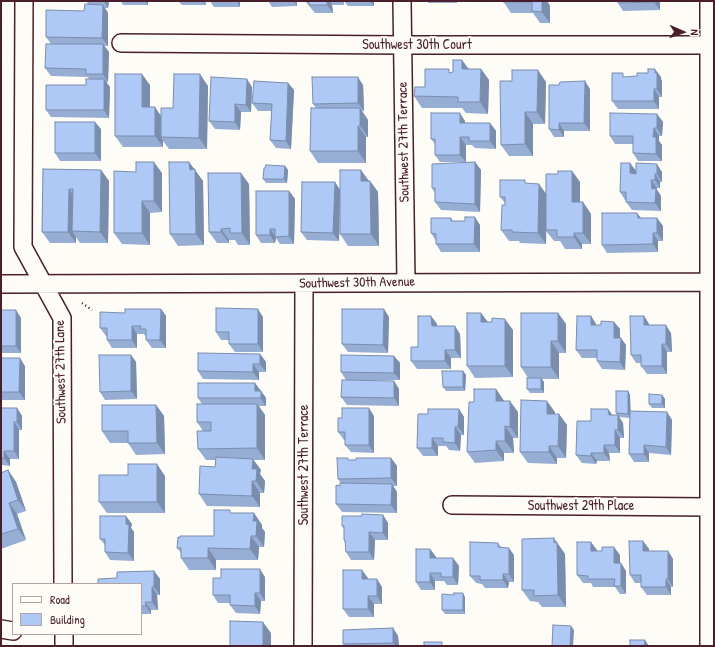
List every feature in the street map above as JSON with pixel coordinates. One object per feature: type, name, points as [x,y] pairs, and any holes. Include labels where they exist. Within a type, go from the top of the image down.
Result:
[{"type":"street","name":"Southwest 27th Lane","points":[[24,1],[23,247],[62,318],[63,583]]},
{"type":"street","name":"Southwest 27th Terrace","points":[[402,1],[406,282]]},
{"type":"street","points":[[709,1],[712,45],[712,469],[710,507],[712,627],[709,646]]},
{"type":"street","name":"Southwest 30th Court","points":[[121,43],[712,45]]},
{"type":"street","name":"Southwest 30th Avenue","points":[[1,284],[712,282]]},
{"type":"street","name":"Southwest 27th Terrace","points":[[303,646],[304,284]]},
{"type":"street","name":"Southwest 29th Place","points":[[452,505],[710,507]]},
{"type":"street","points":[[1,629],[12,631]]},
{"type":"street","points":[[64,635],[64,646]]},
{"type":"path","points":[[82,303],[92,310]]},
{"type":"building","points":[[309,1],[327,1],[327,5],[309,5]]},
{"type":"building","points":[[503,1],[542,1],[542,12],[532,11],[532,2]]},
{"type":"building","points":[[618,1],[654,1],[654,2],[618,3]]},
{"type":"building","points":[[85,4],[103,5],[102,38],[46,37],[46,10],[84,11]]},
{"type":"building","points":[[46,44],[103,44],[103,74],[86,74],[86,69],[45,68]]},
{"type":"building","points":[[453,60],[462,60],[462,69],[481,69],[480,102],[458,102],[458,97],[414,96],[415,87],[425,87],[425,69],[449,69],[449,73],[453,72]]},
{"type":"building","points":[[648,69],[655,69],[655,73],[657,73],[657,89],[654,89],[654,101],[612,101],[612,73],[623,73],[623,77],[637,76],[637,73],[648,73]]},
{"type":"building","points":[[512,70],[538,70],[537,112],[525,112],[525,144],[501,145],[500,81],[512,81]]},
{"type":"building","points":[[115,74],[142,74],[142,107],[155,107],[155,136],[115,136]]},
{"type":"building","points":[[174,74],[200,74],[199,138],[161,137],[161,108],[173,108]]},
{"type":"building","points":[[211,77],[247,79],[246,105],[235,104],[235,122],[209,121]]},
{"type":"building","points":[[312,77],[358,77],[358,103],[313,104]]},
{"type":"building","points":[[86,79],[104,79],[104,110],[46,110],[46,85],[86,85]]},
{"type":"building","points":[[254,81],[288,83],[286,141],[270,140],[272,104],[252,103]]},
{"type":"building","points":[[585,81],[584,123],[559,123],[559,130],[549,129],[549,85],[559,85],[560,82]]},
{"type":"building","points":[[311,108],[360,108],[358,151],[310,151]]},
{"type":"building","points":[[431,113],[460,113],[460,123],[490,123],[490,141],[469,141],[469,137],[460,137],[460,155],[435,155],[435,139],[431,139]]},
{"type":"building","points":[[610,113],[657,114],[657,128],[654,128],[653,137],[656,137],[656,154],[633,153],[633,136],[610,136]]},
{"type":"building","points":[[55,122],[95,122],[95,153],[55,153]]},
{"type":"building","points":[[136,162],[154,162],[154,201],[142,201],[142,233],[114,233],[114,171],[136,172]]},
{"type":"building","points":[[169,162],[189,162],[190,170],[195,169],[196,234],[170,234]]},
{"type":"building","points":[[475,162],[475,204],[435,202],[435,188],[432,188],[432,164]]},
{"type":"building","points":[[621,163],[630,163],[630,173],[636,174],[636,163],[657,164],[657,174],[655,174],[655,180],[651,180],[652,189],[656,188],[655,203],[626,202],[626,192],[620,192]]},
{"type":"building","points":[[266,165],[285,166],[284,179],[263,179],[264,168]]},
{"type":"building","points":[[43,169],[101,170],[100,232],[72,231],[73,189],[69,189],[68,232],[42,232]]},
{"type":"building","points":[[340,170],[361,170],[361,181],[370,181],[371,234],[340,234]]},
{"type":"building","points":[[558,171],[572,171],[572,202],[583,202],[583,233],[574,233],[574,237],[557,237],[557,230],[546,230],[546,174],[558,174]]},
{"type":"building","points":[[208,173],[241,173],[242,233],[230,233],[230,228],[221,229],[221,232],[209,232]]},
{"type":"building","points":[[500,180],[525,180],[525,183],[539,184],[538,233],[501,230],[502,205],[505,205],[505,197],[500,197]]},
{"type":"building","points":[[302,182],[335,182],[333,233],[301,232]]},
{"type":"building","points":[[256,191],[289,191],[289,236],[275,237],[275,229],[270,229],[270,235],[256,235]]},
{"type":"building","points":[[602,213],[637,213],[638,218],[657,218],[657,233],[653,233],[653,244],[602,245]]},
{"type":"building","points":[[465,217],[475,217],[474,244],[436,244],[436,234],[431,233],[431,218],[451,218],[451,221],[465,221]]},
{"type":"building","points":[[216,308],[258,309],[258,344],[229,344],[229,332],[216,332]]},
{"type":"building","points":[[125,309],[161,309],[160,340],[146,340],[146,329],[140,329],[141,326],[132,326],[132,340],[107,340],[107,328],[100,328],[100,312],[125,313]]},
{"type":"building","points":[[342,309],[384,309],[383,345],[342,344]]},
{"type":"building","points":[[1,310],[16,310],[16,346],[1,346]]},
{"type":"building","points":[[467,313],[481,313],[481,322],[492,322],[492,318],[505,319],[505,366],[467,366]]},
{"type":"building","points":[[521,313],[558,313],[558,341],[551,341],[551,367],[521,367]]},
{"type":"building","points":[[418,316],[431,316],[432,326],[455,326],[455,350],[445,350],[445,361],[411,361],[411,347],[418,347]]},
{"type":"building","points":[[577,316],[591,316],[591,325],[601,325],[601,321],[614,322],[614,338],[621,338],[620,362],[597,361],[597,350],[576,350]]},
{"type":"building","points":[[630,316],[644,316],[644,325],[666,325],[666,344],[662,344],[662,366],[641,366],[641,355],[631,355]]},
{"type":"building","points":[[198,353],[260,354],[260,364],[253,364],[253,372],[198,371]]},
{"type":"building","points":[[99,355],[131,355],[131,391],[100,392]]},
{"type":"building","points":[[341,355],[394,356],[394,373],[341,372]]},
{"type":"building","points":[[1,358],[20,358],[19,392],[1,392]]},
{"type":"building","points":[[442,371],[463,371],[463,387],[443,387]]},
{"type":"building","points":[[527,378],[541,378],[541,389],[527,389]]},
{"type":"building","points":[[342,380],[394,381],[394,398],[341,397]]},
{"type":"building","points":[[198,383],[255,383],[255,391],[261,391],[261,398],[198,398]]},
{"type":"building","points":[[474,389],[496,389],[496,401],[510,401],[510,427],[505,426],[505,441],[496,441],[496,450],[467,452],[469,402],[474,402]]},
{"type":"building","points":[[616,391],[628,391],[628,414],[616,413]]},
{"type":"building","points":[[649,394],[662,395],[662,404],[649,404]]},
{"type":"building","points":[[521,400],[547,401],[547,414],[559,414],[558,446],[549,446],[549,452],[520,452]]},
{"type":"building","points":[[197,404],[257,404],[257,448],[198,449],[197,431],[211,431],[211,422],[197,422]]},
{"type":"building","points":[[102,405],[156,405],[157,443],[128,443],[128,431],[102,431]]},
{"type":"building","points":[[1,408],[17,408],[17,422],[14,422],[14,451],[4,451],[4,458],[1,458]]},
{"type":"building","points":[[342,408],[369,408],[369,445],[345,445],[345,432],[338,432],[338,418],[342,418]]},
{"type":"building","points":[[428,409],[459,409],[458,427],[455,427],[455,443],[443,442],[443,438],[432,438],[432,448],[417,448],[418,414],[428,414]]},
{"type":"building","points":[[591,409],[608,409],[609,415],[618,415],[618,430],[615,430],[615,445],[604,445],[604,453],[591,453],[591,456],[576,455],[577,421],[591,421]]},
{"type":"building","points":[[630,411],[667,412],[666,447],[644,445],[644,454],[629,454]]},
{"type":"building","points":[[216,457],[253,459],[252,469],[257,469],[256,481],[252,481],[252,496],[199,494],[200,466],[215,467]]},
{"type":"building","points":[[337,458],[356,460],[356,458],[391,458],[391,478],[338,479]]},
{"type":"building","points":[[128,464],[157,464],[157,502],[99,502],[99,475],[128,475]]},
{"type":"building","points":[[8,470],[18,500],[9,503],[18,529],[1,534],[1,473]]},
{"type":"building","points":[[340,483],[392,484],[391,505],[336,504],[336,485],[340,486]]},
{"type":"building","points":[[214,510],[230,510],[230,513],[254,513],[253,521],[257,521],[256,536],[251,536],[250,549],[208,548],[208,558],[181,558],[181,548],[177,548],[178,537],[214,536]]},
{"type":"building","points":[[362,514],[383,515],[383,533],[369,532],[369,552],[346,552],[342,516],[362,516]]},
{"type":"building","points":[[100,516],[126,516],[126,524],[129,525],[128,553],[105,552],[105,539],[100,539]]},
{"type":"building","points":[[554,538],[554,543],[557,542],[558,595],[534,596],[534,590],[522,590],[522,539]]},
{"type":"building","points":[[629,541],[643,541],[643,551],[668,551],[668,579],[666,579],[666,587],[641,587],[641,575],[630,575]]},
{"type":"building","points":[[470,542],[498,543],[498,547],[509,548],[509,574],[503,574],[503,580],[480,580],[480,576],[470,576]]},
{"type":"building","points":[[577,542],[591,542],[591,551],[602,551],[602,547],[614,547],[614,563],[621,563],[621,586],[614,586],[615,579],[588,579],[588,576],[577,575]]},
{"type":"building","points":[[416,549],[430,549],[430,558],[453,558],[453,577],[441,577],[441,573],[430,573],[430,582],[416,582]]},
{"type":"building","points":[[221,569],[260,569],[260,593],[255,593],[255,606],[230,605],[230,595],[213,595],[213,578],[221,578]]},
{"type":"building","points":[[343,570],[362,570],[362,579],[377,579],[377,596],[368,596],[368,609],[343,609]]},
{"type":"building","points":[[154,571],[152,602],[145,602],[146,606],[142,606],[142,583],[98,583],[98,579],[117,578],[117,572]]},
{"type":"building","points":[[454,593],[463,593],[463,610],[442,610],[442,594],[454,595]]},
{"type":"building","points":[[230,621],[263,622],[263,646],[230,646]]},
{"type":"building","points":[[553,625],[571,626],[570,646],[552,646]]},
{"type":"building","points":[[393,628],[393,643],[343,644],[343,630]]},
{"type":"building","points":[[630,640],[645,640],[644,646],[630,646]]},
{"type":"building","points":[[424,642],[442,642],[442,646],[424,646]]}]
